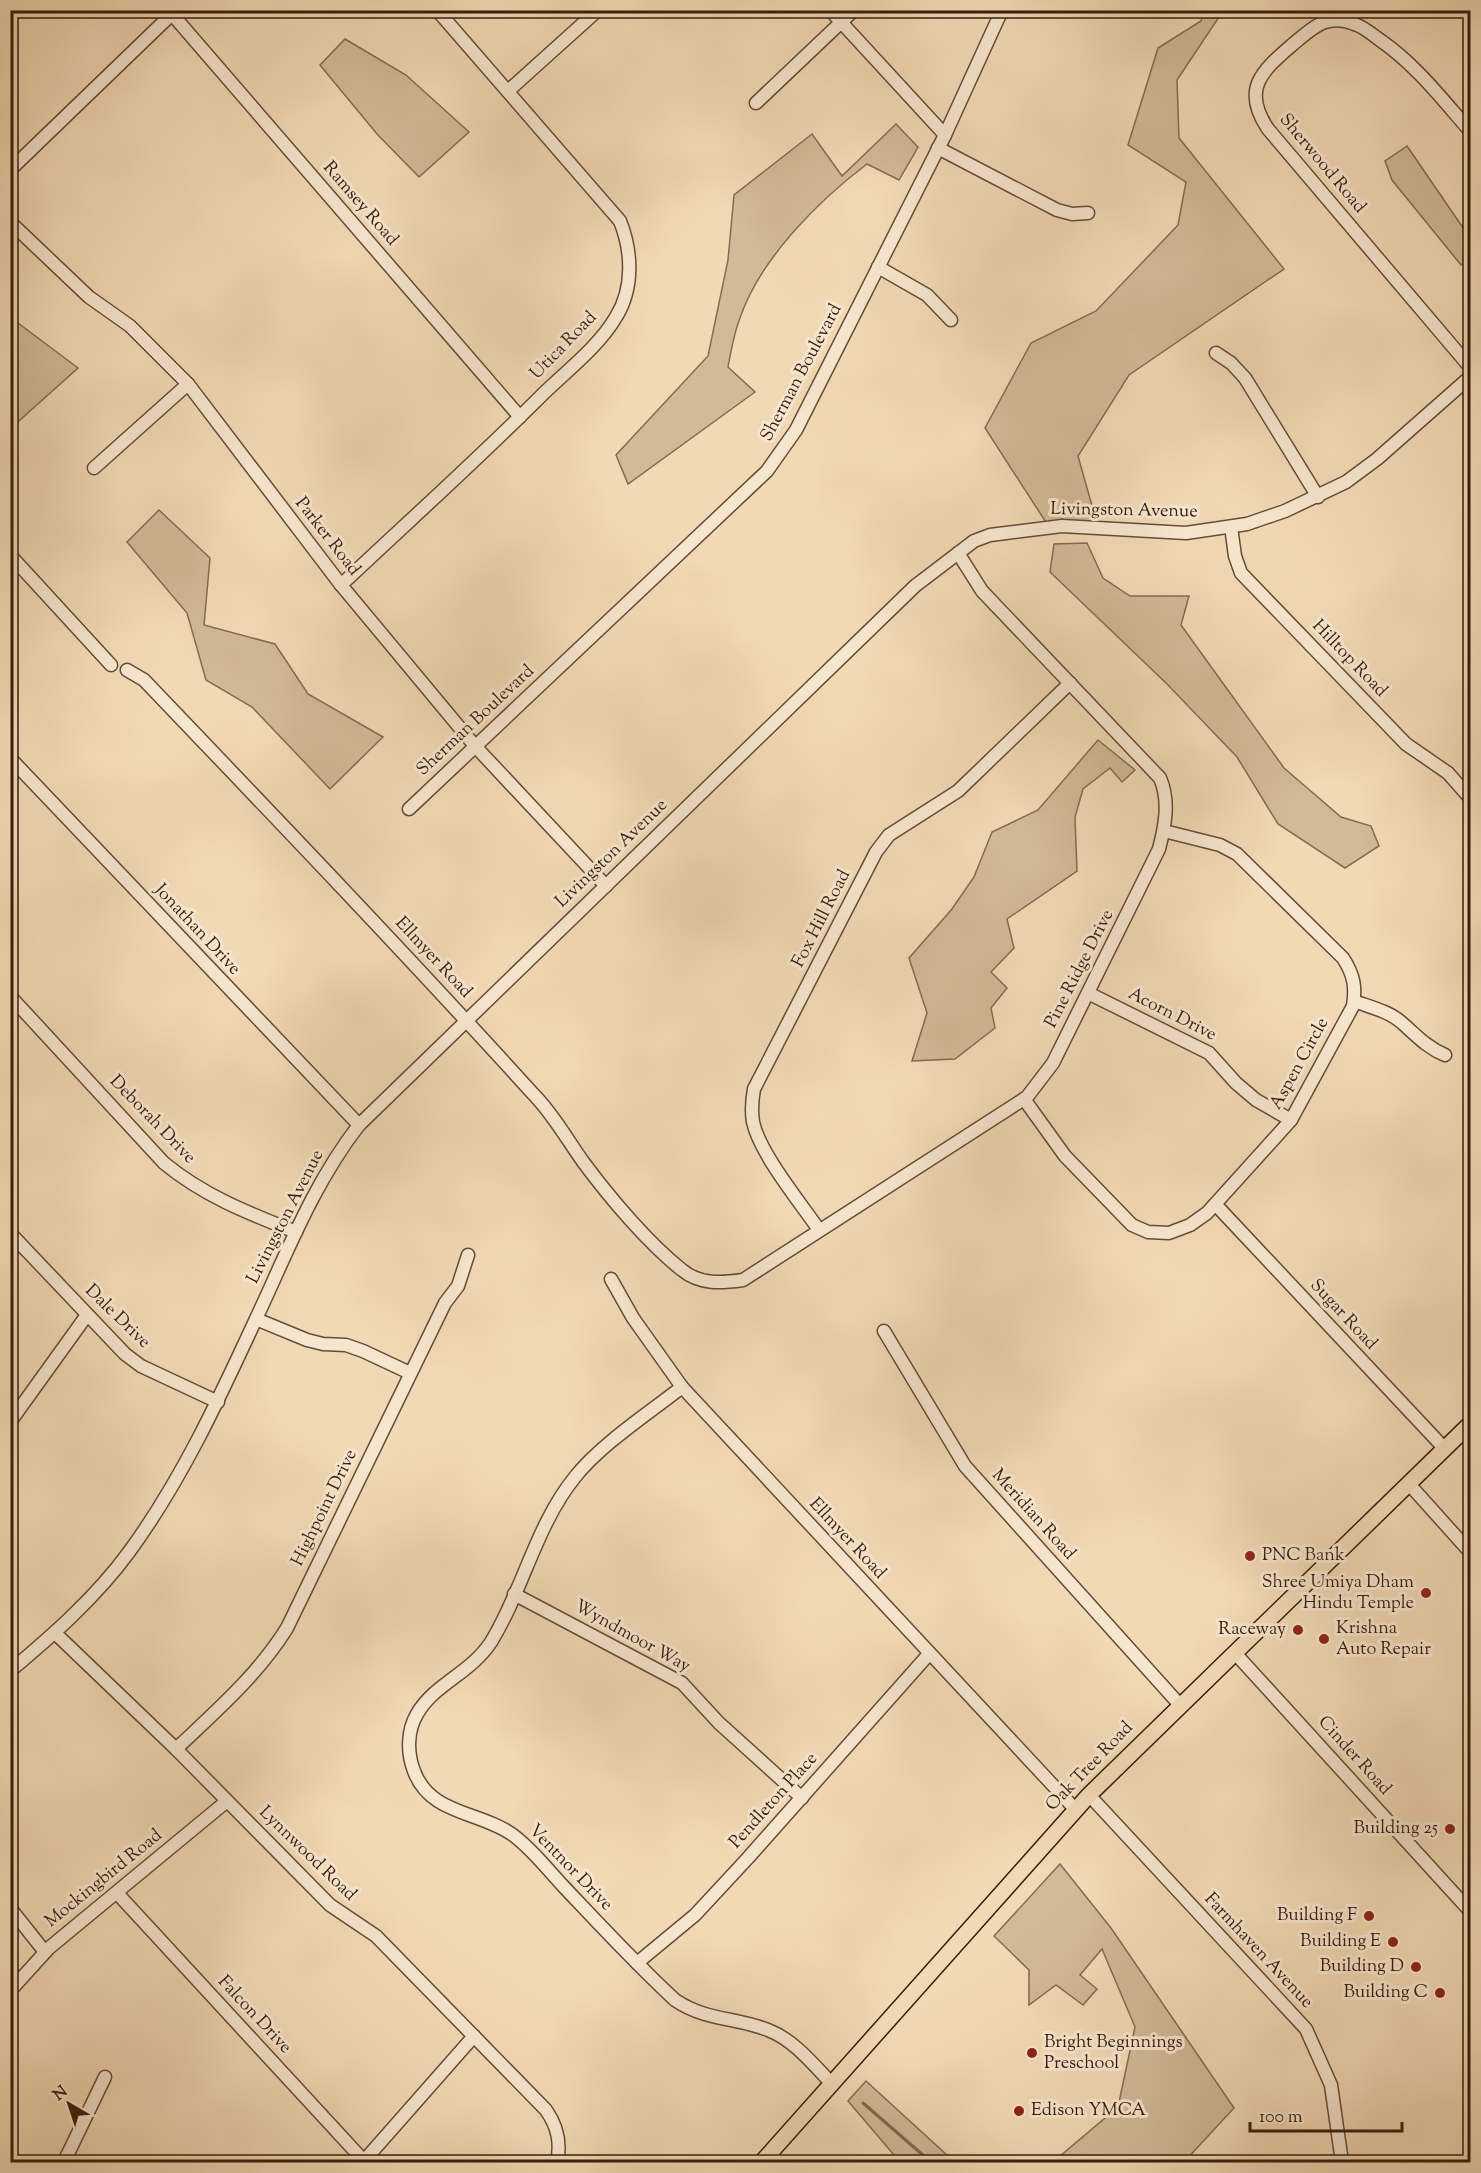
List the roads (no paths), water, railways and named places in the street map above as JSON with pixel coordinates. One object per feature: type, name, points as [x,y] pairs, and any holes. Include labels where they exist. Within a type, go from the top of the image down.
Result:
[{"type":"main road","name":"Oak Tree Road","points":[[762,2163],[1075,1809],[1179,1704],[1470,1424]]},
{"type":"street","name":"Utica Road","points":[[341,585],[520,417],[605,333],[617,316],[626,295],[629,253],[620,220],[437,10]]},
{"type":"street","points":[[508,91],[598,10]]},
{"type":"street","points":[[830,10],[945,135]]},
{"type":"street","points":[[756,103],[854,10]]},
{"type":"street","name":"Sherman Boulevard","points":[[409,809],[767,471],[796,430],[945,135],[1002,10]]},
{"type":"street","points":[[10,170],[174,12]]},
{"type":"street","name":"Ramsey Road","points":[[174,12],[520,417]]},
{"type":"street","name":"Sherwood Road","points":[[1470,131],[1404,57],[1358,25],[1341,20],[1325,20],[1310,30],[1264,69],[1258,83],[1257,113],[1268,129],[1470,367]]},
{"type":"street","points":[[938,148],[1057,210],[1072,214],[1088,213]]},
{"type":"street","name":"Parker Road","points":[[10,222],[89,297],[130,326],[188,384],[341,585],[475,746],[606,886]]},
{"type":"street","points":[[878,267],[927,295],[951,320]]},
{"type":"street","points":[[1216,353],[1232,363],[1245,378],[1318,497]]},
{"type":"street","name":"Livingston Avenue","points":[[10,1671],[55,1633],[128,1554],[183,1467],[218,1402],[327,1170],[359,1125],[915,586],[974,541],[990,535],[1062,526],[1186,533],[1247,524],[1318,497],[1346,482],[1377,459],[1470,377]]},
{"type":"street","points":[[94,468],[188,384]]},
{"type":"street","name":"Hilltop Road","points":[[1230,527],[1234,556],[1241,573],[1406,744],[1448,773],[1470,798]]},
{"type":"street","name":"Pine Ridge Drive","points":[[701,1280],[721,1283],[743,1280],[1024,1099],[1053,1063],[1159,849],[1164,831],[1165,789],[1160,778],[982,591],[958,553]]},
{"type":"street","points":[[10,555],[111,665]]},
{"type":"street","name":"Ellmyer Road","points":[[128,670],[144,680],[466,1020],[550,1113],[585,1164],[630,1217],[683,1272],[701,1280]]},
{"type":"street","name":"Fox Hill Road","points":[[819,1230],[763,1147],[753,1124],[751,1107],[754,1089],[876,852],[889,836],[958,791],[1070,683]]},
{"type":"street","name":"Jonathan Drive","points":[[10,758],[359,1125]]},
{"type":"street","points":[[1164,831],[1220,845],[1237,854],[1343,958],[1352,972],[1356,988],[1354,1001],[1384,1011],[1400,1020],[1431,1049],[1445,1055]]},
{"type":"street","name":"Acorn Drive","points":[[1088,993],[1209,1053],[1236,1083],[1256,1100],[1291,1120]]},
{"type":"street","name":"Deborah Drive","points":[[10,996],[164,1163],[185,1180],[225,1204],[296,1232]]},
{"type":"street","name":"Aspen Circle","points":[[1024,1099],[1065,1156],[1132,1225],[1148,1232],[1169,1233],[1190,1225],[1216,1204],[1291,1120],[1354,1001]]},
{"type":"street","name":"Sugar Road","points":[[1216,1204],[1445,1449]]},
{"type":"street","name":"Dale Drive","points":[[10,1233],[125,1354],[141,1366],[218,1402]]},
{"type":"street","name":"Highpoint Drive","points":[[176,1749],[269,1658],[287,1628],[445,1303],[458,1286],[468,1255]]},
{"type":"street","name":"Ellmyer Road","points":[[611,1279],[633,1318],[682,1387],[1075,1809]]},
{"type":"street","points":[[10,1422],[87,1315]]},
{"type":"street","points":[[256,1319],[307,1340],[323,1344],[346,1345],[410,1373]]},
{"type":"street","name":"Meridian Road","points":[[884,1331],[965,1466],[1179,1704]]},
{"type":"street","name":"Ventnor Drive","points":[[682,1387],[590,1461],[574,1477],[545,1528],[484,1652],[465,1672],[432,1695],[415,1717],[409,1745],[414,1773],[429,1795],[443,1806],[512,1834],[675,2000],[691,2011],[768,2030],[805,2055],[832,2084]]},
{"type":"street","points":[[1408,1484],[1470,1552]]},
{"type":"street","name":"Wyndmoor Way","points":[[514,1593],[682,1683],[719,1723],[801,1798]]},
{"type":"street","name":"Lynnwood Road","points":[[55,1633],[176,1749],[330,1905],[376,1936],[553,2119],[559,2141],[557,2163]]},
{"type":"street","name":"Cinder Road","points":[[1234,1652],[1470,1911]]},
{"type":"street","name":"Pendleton Place","points":[[637,1963],[694,1915],[929,1654]]},
{"type":"street","name":"Farmhaven Avenue","points":[[1089,1795],[1306,2030],[1331,2085],[1342,2163]]},
{"type":"street","name":"Mockingbird Road","points":[[10,1991],[45,1952],[227,1801]]},
{"type":"street","name":"Falcon Drive","points":[[117,1893],[364,2162]]},
{"type":"street","points":[[10,1908],[45,1952]]},
{"type":"street","points":[[364,2162],[474,2036]]},
{"type":"street","points":[[64,2163],[105,2077]]},
{"type":"waterway","points":[[863,2103],[931,2162]]},
{"type":"place","name":"PNC Bank","points":[[1250,1556]]},
{"type":"place","name":"Shree Umiya Dham Hindu Temple","points":[[1426,1593]]},
{"type":"place","name":"Raceway","points":[[1298,1630]]},
{"type":"place","name":"Krishna Auto Repair","points":[[1324,1639]]},
{"type":"place","name":"Building 25","points":[[1450,1829]]},
{"type":"place","name":"Building F","points":[[1369,1916]]},
{"type":"place","name":"Building E","points":[[1393,1942]]},
{"type":"place","name":"Building D","points":[[1416,1967]]},
{"type":"place","name":"Building C","points":[[1440,1993]]},
{"type":"place","name":"Bright Beginnings Preschool","points":[[1032,2053]]},
{"type":"place","name":"Edison YMCA","points":[[1019,2111]]}]
